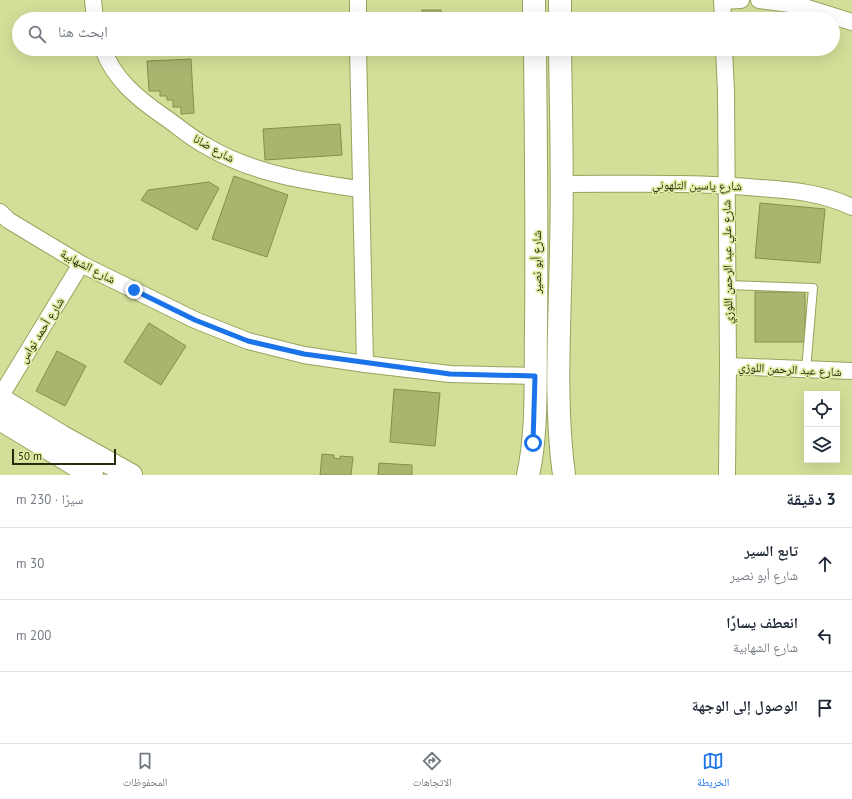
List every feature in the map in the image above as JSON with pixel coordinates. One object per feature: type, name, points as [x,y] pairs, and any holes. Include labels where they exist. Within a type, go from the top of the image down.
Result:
[{"type":"main road","points":[[534,0],[534,12]]},
{"type":"main road","points":[[560,0],[560,12]]},
{"type":"main road","name":"شارع أبو نصير","points":[[528,475],[532,456],[535,376],[537,248],[535,56]]},
{"type":"main road","name":"شارع أبو نصير","points":[[560,56],[563,184],[559,399],[561,454],[564,475]]},
{"type":"main road","points":[[0,398],[61,436],[131,475]]},
{"type":"main road","points":[[0,419],[92,475]]},
{"type":"street","points":[[93,0],[94,12]]},
{"type":"street","points":[[358,0],[358,12]]},
{"type":"street","points":[[723,12],[722,0],[741,0]]},
{"type":"street","points":[[759,0],[798,5],[820,12]]},
{"type":"street","points":[[840,18],[852,22]]},
{"type":"street","name":"شارع ضانا","points":[[106,56],[115,74],[141,100],[208,147],[238,161],[276,173],[312,182],[360,189]]},
{"type":"street","points":[[358,56],[365,364]]},
{"type":"street","name":"شارع علي عبد الرحمن اللوزي","points":[[724,56],[726,92],[728,366],[727,475]]},
{"type":"street","name":"شارع ياسين التلهوني","points":[[563,184],[726,185],[802,192],[824,196],[852,207]]},
{"type":"street","name":"شارع الشهابية","points":[[0,212],[8,220],[81,264],[195,320],[248,341],[304,354],[365,364],[450,374],[535,376]]},
{"type":"street","name":"شارع أحمد نواس","points":[[0,398],[81,264]]},
{"type":"street","name":"شارع عبد الرحمن اللوزي","points":[[728,366],[852,371]]},
{"type":"lane","points":[[727,285],[812,288],[806,370]]},
{"type":"building","points":[[422,10],[441,10],[441,12],[422,12]]},
{"type":"building","points":[[191,59],[194,113],[181,114],[181,107],[173,107],[173,100],[167,100],[167,96],[160,96],[160,91],[149,91],[147,61]]},
{"type":"building","points":[[340,124],[342,155],[265,160],[263,129]]},
{"type":"building","points":[[234,176],[288,195],[267,257],[212,239]]},
{"type":"building","points":[[209,182],[219,188],[197,230],[141,200],[148,190]]},
{"type":"building","points":[[760,203],[825,209],[820,263],[755,258]]},
{"type":"building","points":[[755,292],[805,292],[805,342],[755,342]]},
{"type":"building","points":[[149,323],[186,346],[161,385],[124,362]]},
{"type":"building","points":[[57,351],[86,366],[65,406],[36,391]]},
{"type":"building","points":[[394,389],[440,393],[435,446],[390,442]]},
{"type":"building","points":[[322,454],[334,455],[334,458],[340,459],[340,456],[353,457],[351,475],[320,475]]},
{"type":"building","points":[[379,463],[412,465],[412,475],[378,475]]},
{"type":"route","points":[[134,290],[195,320],[248,341],[304,354],[365,364],[450,374],[535,376],[533,443]]}]
